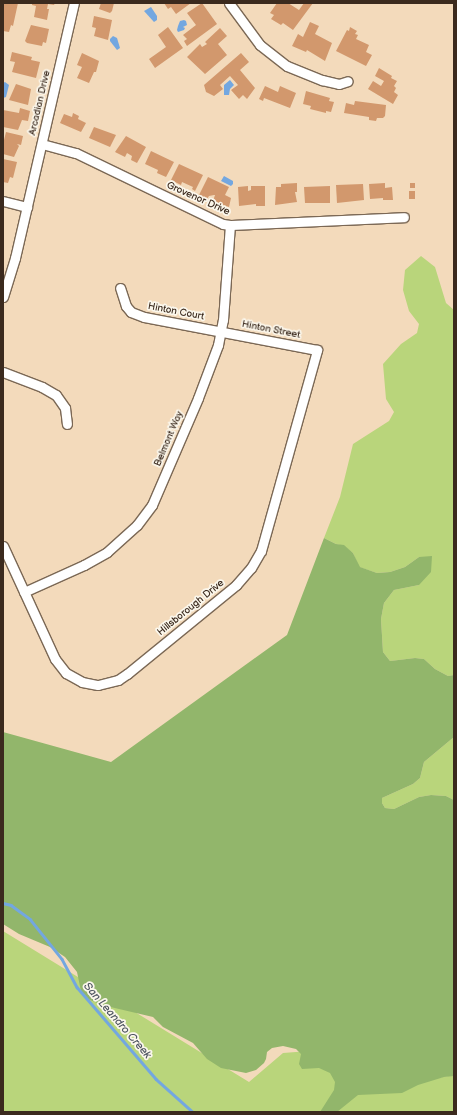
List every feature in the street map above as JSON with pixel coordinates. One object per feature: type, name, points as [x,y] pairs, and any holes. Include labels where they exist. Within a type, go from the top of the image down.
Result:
[{"type":"street","name":"Arcadian Drive","points":[[3,297],[13,268],[74,3]]},
{"type":"street","points":[[229,3],[254,38],[282,63],[298,72],[322,80],[339,84],[348,81]]},
{"type":"street","name":"Grovenor Drive","points":[[42,144],[76,153],[203,216],[230,226],[404,217]]},
{"type":"street","points":[[3,200],[26,207]]},
{"type":"street","name":"Belmont Way","points":[[24,592],[102,555],[128,535],[144,516],[157,495],[213,362],[221,332],[230,226]]},
{"type":"street","name":"Hinton Court","points":[[120,288],[126,306],[137,315],[221,332]]},
{"type":"street","name":"Hinton Street","points":[[221,332],[317,350]]},
{"type":"street","name":"Hillsborough Drive","points":[[3,546],[55,659],[66,673],[82,682],[98,685],[118,680],[236,585],[251,568],[260,551],[317,350]]},
{"type":"street","points":[[3,372],[42,387],[56,395],[65,408],[67,424]]},
{"type":"green space","points":[[421,256],[435,267],[446,303],[454,310],[454,675],[448,676],[435,669],[424,659],[415,658],[390,661],[383,652],[381,619],[384,603],[394,590],[419,585],[419,557],[405,567],[390,572],[377,573],[359,567],[353,553],[344,546],[324,538],[340,497],[353,444],[389,421],[394,412],[386,399],[383,364],[401,344],[417,333],[419,324],[409,311],[403,290],[405,270]]},
{"type":"green space","points":[[324,538],[336,544],[344,545],[353,553],[360,567],[377,573],[390,572],[405,567],[419,557],[432,556],[431,572],[419,585],[394,590],[384,603],[381,619],[383,652],[390,661],[415,658],[424,659],[435,669],[448,676],[454,675],[454,737],[424,762],[420,778],[413,784],[382,798],[382,803],[385,808],[394,809],[419,797],[431,795],[446,796],[454,800],[454,1076],[444,1077],[418,1085],[402,1093],[358,1095],[337,1112],[320,1112],[334,1090],[335,1082],[330,1073],[319,1068],[302,1069],[299,1064],[301,1054],[296,1049],[283,1046],[272,1048],[267,1052],[264,1063],[256,1070],[246,1073],[221,1068],[207,1059],[193,1043],[163,1027],[153,1017],[102,1005],[88,999],[81,991],[77,972],[65,957],[50,947],[19,934],[3,924],[3,732],[111,762],[287,635]]},
{"type":"green space","points":[[454,737],[454,800],[446,796],[431,795],[419,797],[394,809],[385,808],[382,803],[382,798],[413,784],[420,778],[424,762]]},
{"type":"green space","points":[[3,931],[249,1082],[283,1053],[309,1051],[375,1089],[454,1075],[454,1112],[3,1112]]},
{"type":"water","points":[[151,7],[157,16],[157,20],[154,22],[144,11]]},
{"type":"water","points":[[180,21],[186,21],[187,25],[183,27],[185,28],[184,30],[178,32],[177,30]]},
{"type":"water","points":[[113,36],[117,38],[120,48],[117,50],[110,41]]},
{"type":"water","points":[[230,80],[234,85],[230,89],[229,95],[224,95],[224,85]]},
{"type":"water","points":[[5,82],[9,85],[6,97],[3,98],[3,83]]},
{"type":"water","points":[[224,176],[233,181],[231,186],[221,181]]},
{"type":"building","points":[[3,3],[18,3],[13,26],[11,25],[9,32],[3,31]]},
{"type":"building","points":[[32,3],[55,3],[54,5],[48,4],[47,9],[49,9],[47,20],[34,17],[36,6],[32,5]]},
{"type":"building","points":[[101,3],[114,3],[112,11],[110,13],[99,9]]},
{"type":"building","points":[[164,3],[191,3],[176,14],[171,7],[168,9]]},
{"type":"building","points":[[202,3],[217,24],[187,46],[184,41],[187,39],[183,35],[196,25],[187,13]]},
{"type":"building","points":[[277,3],[288,3],[299,10],[304,3],[313,3],[293,30],[283,23],[281,25],[271,19],[274,15],[270,13]]},
{"type":"building","points":[[94,16],[112,20],[108,40],[94,36],[96,28],[92,27]]},
{"type":"building","points":[[310,22],[319,26],[315,34],[332,43],[325,61],[307,50],[306,52],[292,46],[298,34],[303,37]]},
{"type":"building","points":[[31,25],[49,29],[46,43],[43,42],[42,46],[27,43],[25,41]]},
{"type":"building","points":[[168,27],[183,48],[155,68],[149,59],[166,47],[158,35]]},
{"type":"building","points":[[350,27],[357,31],[355,34],[358,35],[356,39],[369,45],[366,52],[372,55],[366,66],[336,51]]},
{"type":"building","points":[[220,28],[227,36],[218,44],[227,55],[205,74],[187,57],[200,44],[202,47],[207,44],[205,42]]},
{"type":"building","points":[[12,52],[32,57],[31,60],[40,62],[36,78],[12,72],[15,62],[10,61]]},
{"type":"building","points":[[82,53],[99,61],[96,72],[94,72],[89,83],[77,78],[82,67],[77,65]]},
{"type":"building","points":[[241,53],[249,62],[240,70],[255,88],[247,99],[243,95],[239,99],[231,90],[238,85],[230,76],[220,85],[223,89],[214,96],[206,92],[204,85]]},
{"type":"building","points":[[379,68],[397,81],[394,86],[396,88],[394,92],[398,95],[393,104],[368,89],[373,81],[381,86],[384,81],[375,76]]},
{"type":"building","points":[[16,84],[31,89],[28,105],[9,100]]},
{"type":"building","points":[[265,86],[278,92],[280,86],[296,93],[290,108],[264,98],[263,101],[259,99]]},
{"type":"building","points":[[306,91],[330,98],[329,101],[334,102],[331,112],[326,111],[326,113],[310,109],[311,106],[303,104]]},
{"type":"building","points":[[355,101],[386,105],[385,116],[383,118],[377,118],[376,121],[369,120],[369,117],[344,113],[346,103],[354,105]]},
{"type":"building","points":[[20,108],[30,111],[28,121],[22,120],[18,130],[3,127],[3,110],[19,113]]},
{"type":"building","points":[[73,113],[79,116],[78,119],[86,123],[81,132],[60,123],[64,114],[72,117]]},
{"type":"building","points":[[94,127],[116,135],[110,147],[89,138]]},
{"type":"building","points":[[6,132],[23,136],[21,145],[17,144],[19,146],[14,157],[3,154],[3,144]]},
{"type":"building","points":[[126,136],[146,147],[137,163],[131,160],[132,156],[127,153],[125,157],[115,152]]},
{"type":"building","points":[[151,151],[174,162],[166,177],[157,173],[158,170],[145,164]]},
{"type":"building","points":[[3,159],[17,162],[13,178],[10,177],[8,183],[3,182]]},
{"type":"building","points":[[179,164],[203,175],[195,191],[192,189],[193,187],[182,182],[181,185],[171,180]]},
{"type":"building","points":[[208,177],[229,187],[225,195],[231,198],[229,207],[213,201],[215,195],[209,196],[207,199],[199,195]]},
{"type":"building","points":[[297,183],[297,192],[295,192],[297,202],[275,205],[276,187],[281,187],[281,184]]},
{"type":"building","points":[[385,183],[385,188],[392,187],[393,200],[383,200],[383,198],[370,199],[369,184]]},
{"type":"building","points":[[410,183],[415,183],[415,188],[410,188]]},
{"type":"building","points":[[363,184],[364,200],[337,203],[336,185]]},
{"type":"building","points":[[248,186],[248,191],[251,190],[251,186],[265,186],[265,206],[256,206],[256,204],[239,206],[238,187]]},
{"type":"building","points":[[330,186],[330,203],[305,203],[304,187]]},
{"type":"building","points":[[409,191],[415,191],[415,199],[409,199]]},
{"type":"waterway","name":"San Leandro Creek","points":[[3,903],[11,905],[30,919],[62,959],[77,987],[156,1079],[193,1112]]}]
